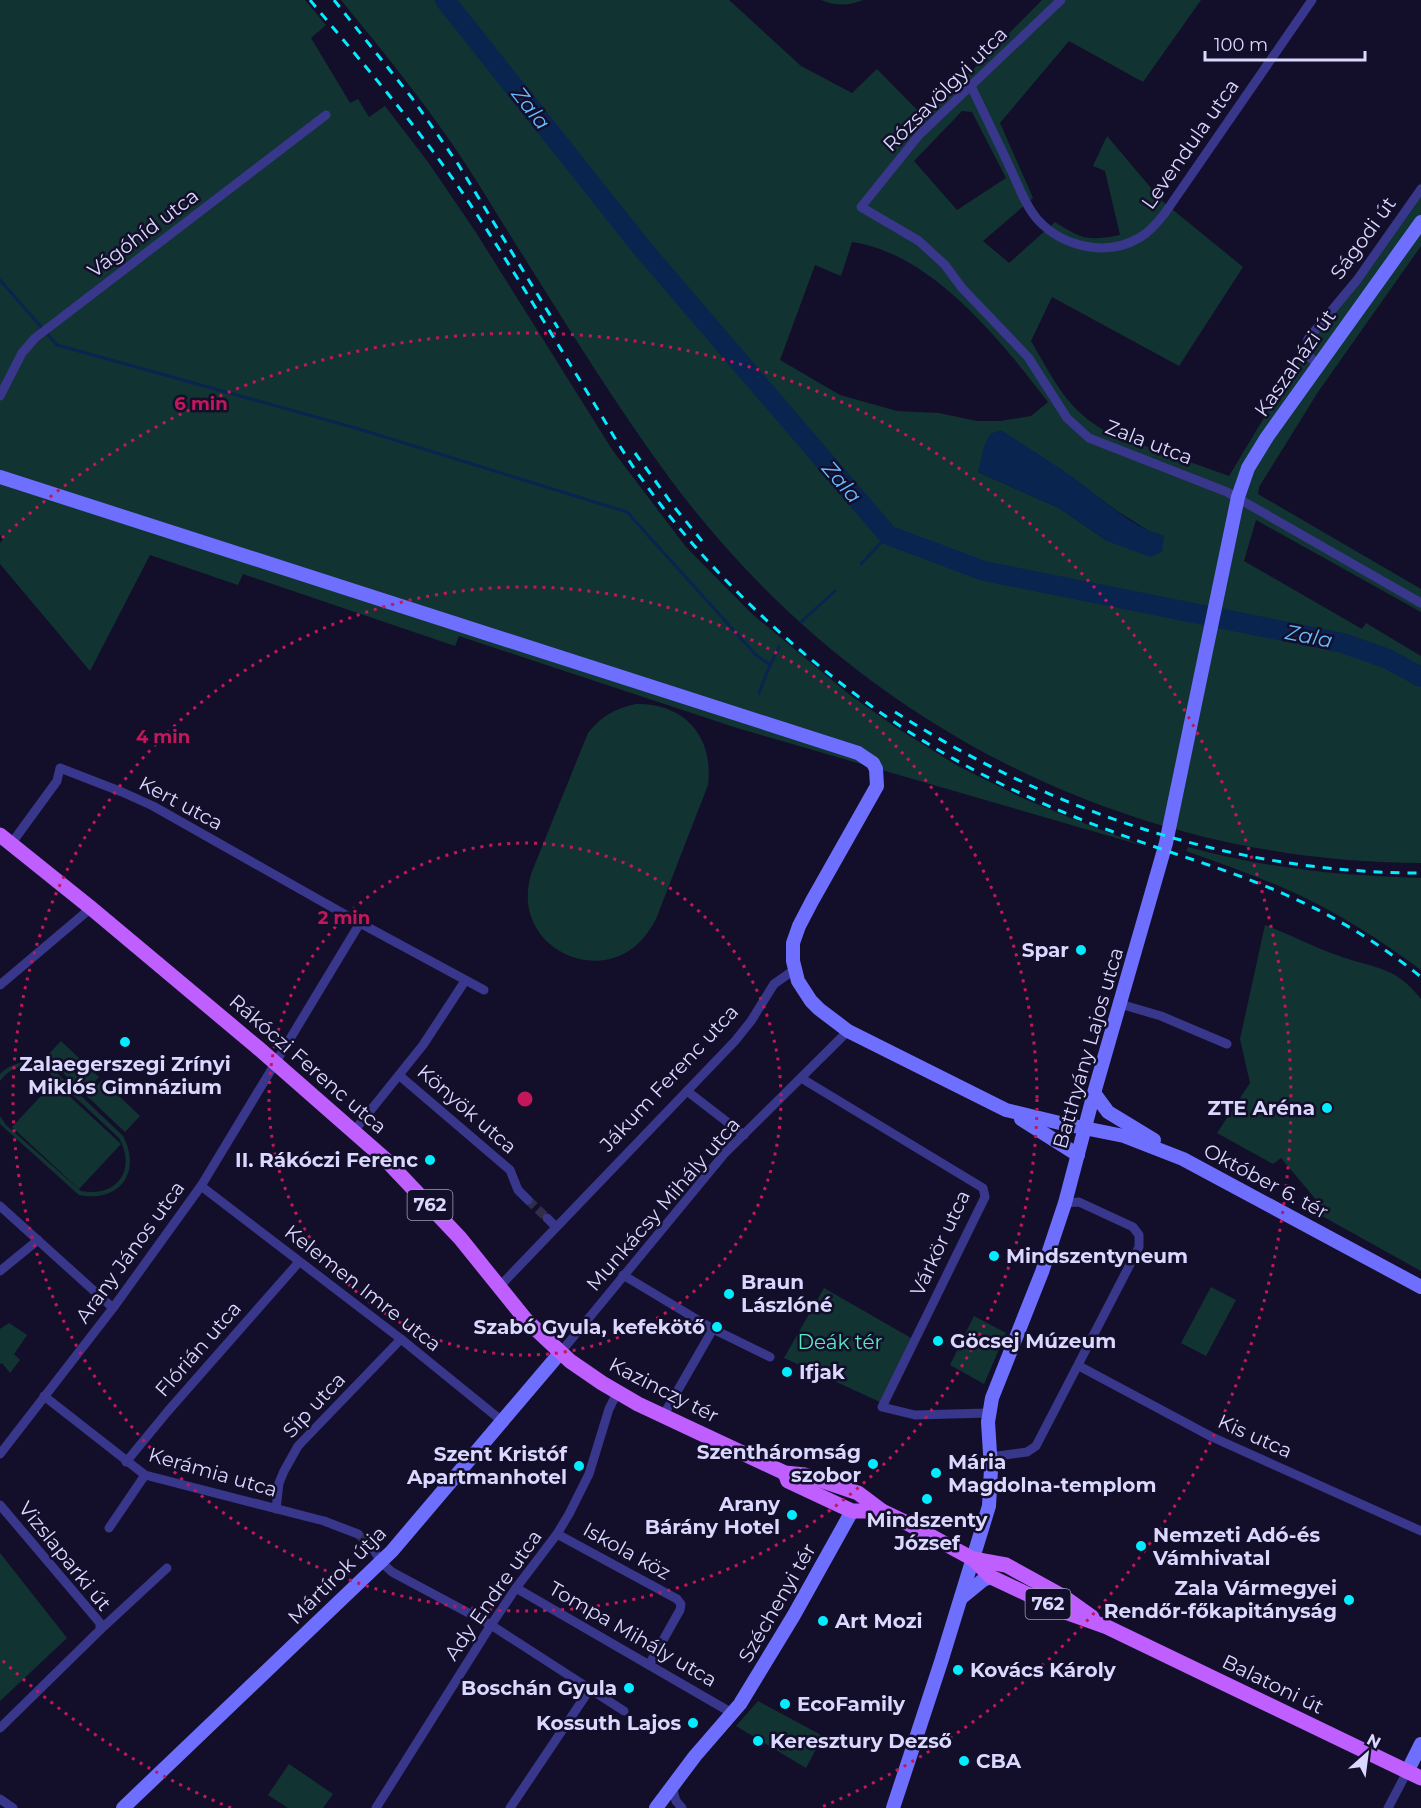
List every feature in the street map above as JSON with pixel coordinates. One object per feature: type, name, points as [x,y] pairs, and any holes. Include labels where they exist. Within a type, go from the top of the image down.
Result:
[{"type":"main road","name":"Rákóczi Ferenc utca","points":[[5,840],[91,908],[276,1062],[386,1160],[434,1208],[526,1320],[560,1353]]},
{"type":"main road","name":"Kazinczy tér","points":[[560,1353],[617,1393],[663,1416],[784,1473],[805,1475],[858,1493],[882,1511],[905,1521],[973,1559]]},
{"type":"main road","name":"Kazinczy tér","points":[[784,1473],[788,1481],[852,1511],[882,1511]]},
{"type":"main road","name":"Balatoni út","points":[[973,1559],[991,1577],[1065,1612],[1107,1627],[1414,1775]]},
{"type":"main road","name":"Balatoni út","points":[[973,1559],[1002,1564],[1028,1576],[1064,1597],[1107,1627]]},
{"type":"street","name":"Rózsavölgyi utca","points":[[861,207],[919,135],[970,84],[1061,0]]},
{"type":"street","name":"Levendula utca","points":[[970,84],[1014,177],[1038,219],[1050,230],[1070,242],[1093,248],[1115,247],[1138,239],[1148,232],[1165,213],[1312,0]]},
{"type":"street","name":"Vágóhíd utca","points":[[0,396],[22,353],[38,336],[326,115]]},
{"type":"street","name":"Ságodi út","points":[[1317,364],[1307,355],[1305,347],[1308,339],[1357,280],[1421,189]]},
{"type":"street","name":"Zala utca","points":[[861,207],[919,241],[945,265],[962,288],[1028,357],[1067,418],[1089,438],[1238,497],[1421,603]]},
{"type":"street","name":"Kaszaházi út","points":[[1229,540],[1238,497],[1248,468],[1257,452],[1317,364],[1421,222]]},
{"type":"street","points":[[0,477],[858,753],[867,758],[876,769],[877,786],[799,926],[793,943],[794,970],[798,981],[811,1001],[829,1018],[848,1031],[1006,1110],[1078,1155]]},
{"type":"street","name":"Batthyány Lajos utca","points":[[893,1808],[989,1506],[991,1483],[988,1413],[994,1391],[1038,1283],[1065,1203],[1094,1093],[1163,856],[1229,540]]},
{"type":"street","name":"Kert utca","points":[[5,840],[57,781],[60,768],[153,806],[484,990]]},
{"type":"street","points":[[0,985],[91,908]]},
{"type":"street","points":[[276,1062],[360,923]]},
{"type":"street","name":"Jákum Ferenc utca","points":[[498,1287],[751,1021],[774,984],[794,970]]},
{"type":"street","name":"Könyök utca","points":[[354,1131],[400,1076],[465,981]]},
{"type":"street","points":[[1120,1004],[1161,1016],[1227,1044]]},
{"type":"street","name":"Munkácsy Mihály utca","points":[[560,1353],[725,1153],[848,1031]]},
{"type":"street","name":"Arany János utca","points":[[0,1455],[113,1308],[201,1186],[276,1062]]},
{"type":"street","name":"Könyök utca","points":[[400,1076],[510,1170],[519,1192],[528,1200]]},
{"type":"street","name":"Várkör utca","points":[[801,1078],[983,1188],[985,1197],[882,1407],[915,1414],[988,1413]]},
{"type":"street","points":[[687,1090],[744,1135]]},
{"type":"street","points":[[1094,1093],[1101,1105],[1113,1116],[1183,1160]]},
{"type":"street","name":"Október 6. tér","points":[[1006,1110],[1124,1136],[1183,1160],[1421,1287]]},
{"type":"street","name":"Kelemen Imre utca","points":[[201,1186],[402,1339],[502,1421]]},
{"type":"street","points":[[990,1457],[1027,1452],[1036,1446],[1137,1254],[1140,1240],[1136,1229],[1079,1202],[1065,1203]]},
{"type":"street","points":[[0,1206],[113,1308]]},
{"type":"street","points":[[547,1218],[556,1227]]},
{"type":"street","points":[[0,1271],[38,1240]]},
{"type":"street","name":"Flórián utca","points":[[126,1462],[299,1262]]},
{"type":"street","points":[[623,1275],[713,1329],[770,1357]]},
{"type":"street","points":[[663,1416],[713,1329]]},
{"type":"street","name":"Síp utca","points":[[276,1506],[284,1471],[298,1446],[402,1339]]},
{"type":"street","name":"Mártírok útja","points":[[123,1808],[377,1556],[502,1421],[560,1353]]},
{"type":"street","name":"Kis utca","points":[[1079,1366],[1212,1437],[1421,1531]]},
{"type":"street","name":"Ady Endre utca","points":[[376,1808],[491,1625],[557,1534],[589,1474],[609,1409],[617,1393]]},
{"type":"street","name":"Kerámia utca","points":[[44,1396],[145,1475],[276,1506],[358,1534]]},
{"type":"street","points":[[109,1528],[145,1475]]},
{"type":"street","name":"Vizslaparki út","points":[[0,1505],[100,1623],[100,1630]]},
{"type":"street","name":"Széchenyi tér","points":[[656,1808],[695,1756],[740,1704],[794,1615],[852,1511]]},
{"type":"street","name":"Iskola köz","points":[[557,1534],[677,1599],[681,1604],[680,1610],[649,1665]]},
{"type":"street","points":[[377,1556],[392,1572],[491,1625],[624,1711]]},
{"type":"street","name":"Vizslaparki út","points":[[0,1728],[167,1568]]},
{"type":"street","points":[[961,1598],[983,1580],[991,1577]]},
{"type":"street","name":"Tompa Mihály utca","points":[[516,1588],[732,1713]]},
{"type":"street","points":[[510,1808],[590,1689]]},
{"type":"street","points":[[1388,1808],[1414,1775],[1421,1744]]},
{"type":"street","points":[[672,1787],[676,1801],[682,1808]]},
{"type":"street","points":[[0,1798],[13,1808]]},
{"type":"green space","points":[[0,0],[305,0],[326,25],[311,38],[350,103],[358,99],[369,117],[385,106],[428,162],[475,231],[613,451],[686,547],[752,614],[850,695],[956,765],[1020,797],[1144,846],[737,728],[459,636],[455,646],[243,574],[238,585],[150,555],[90,671],[0,564],[0,543],[4,538],[0,535]]},
{"type":"green space","points":[[341,0],[729,0],[801,66],[852,93],[877,69],[925,118],[1042,0],[1201,0],[1143,82],[1069,41],[1000,123],[1033,198],[983,241],[1009,263],[1055,222],[1086,238],[1120,235],[1105,171],[1093,166],[1107,136],[1162,201],[1243,267],[1179,366],[1052,297],[1031,341],[1072,405],[1095,424],[1109,433],[1229,476],[1291,373],[1421,183],[1421,246],[1318,392],[1259,487],[1258,494],[1421,589],[1421,612],[1256,520],[1244,561],[1362,629],[1366,623],[1421,656],[1421,863],[1310,856],[1201,836],[1097,804],[998,760],[905,705],[818,638],[739,562],[668,476],[603,382],[457,151],[415,93]],"holes":[[[962,111],[972,112],[1006,178],[957,210],[914,161]],[[852,242],[882,250],[910,263],[937,282],[987,328],[1048,402],[1031,416],[1000,421],[977,421],[939,413],[897,411],[840,395],[780,360],[815,265],[841,276]],[[978,472],[1071,477],[1117,511],[1149,531],[1164,536],[1107,541],[1059,508]]]},
{"type":"green space","points":[[821,0],[863,0],[842,4]]},
{"type":"green space","points":[[636,704],[669,709],[693,726],[706,752],[709,768],[708,785],[656,919],[646,935],[633,948],[620,956],[590,961],[575,958],[549,944],[539,933],[529,908],[531,874],[588,733],[609,714]]},
{"type":"green space","points":[[1188,847],[1303,870],[1421,878],[1421,970],[1376,938],[1328,910],[1295,893],[1186,851]]},
{"type":"green space","name":"ZTE Aréna","points":[[1265,925],[1332,953],[1386,970],[1412,988],[1421,999],[1421,1271],[1313,1211],[1318,1202],[1281,1158],[1273,1164],[1217,1133],[1250,1083],[1240,1039]]},
{"type":"green space","points":[[61,1041],[99,1077],[84,1093],[46,1057]]},
{"type":"green space","points":[[32,1061],[48,1066],[58,1074],[123,1136],[130,1162],[124,1182],[116,1189],[106,1194],[79,1195],[0,1124],[0,1116],[6,1125],[81,1191],[105,1190],[114,1186],[120,1179],[126,1161],[119,1138],[46,1070],[26,1066],[15,1068],[0,1081],[0,1074],[7,1068]]},
{"type":"green space","points":[[102,1080],[140,1116],[125,1132],[87,1096]]},
{"type":"green space","points":[[54,1082],[121,1144],[79,1189],[12,1127]]},
{"type":"green space","points":[[1211,1287],[1236,1300],[1206,1356],[1181,1343]]},
{"type":"green space","name":"Deák tér","points":[[824,1288],[911,1338],[880,1402],[784,1358]]},
{"type":"green space","points":[[974,1316],[1006,1333],[984,1384],[950,1365]]},
{"type":"green space","points":[[9,1323],[27,1335],[14,1354],[20,1360],[10,1373],[2,1363],[0,1364],[0,1329]]},
{"type":"green space","points":[[0,1553],[67,1638],[0,1701]]},
{"type":"green space","points":[[758,1701],[823,1736],[806,1768],[736,1726]]},
{"type":"green space","points":[[289,1764],[333,1794],[323,1808],[288,1808],[268,1795]]},
{"type":"water","points":[[1001,430],[1071,476],[1127,518],[1164,536],[1162,552],[1150,557],[1107,541],[1059,508],[978,472],[984,446],[990,434]]},
{"type":"waterway","name":"Zala","points":[[445,0],[642,248],[888,535],[984,571],[1343,643],[1388,659],[1421,677]]},
{"type":"waterway","points":[[0,280],[57,345],[359,429],[627,512],[756,655],[770,665],[779,647]]},
{"type":"waterway","points":[[861,564],[888,535]]},
{"type":"waterway","points":[[801,622],[835,591]]},
{"type":"waterway","points":[[759,693],[770,665]]},
{"type":"tunnel","points":[[528,1200],[547,1218]]},
{"type":"tunnel","points":[[358,1534],[374,1550]]},
{"type":"railway","points":[[310,0],[371,73],[448,172],[514,273],[622,449],[665,511],[719,573],[778,631],[874,708],[958,762],[1080,819],[1263,885],[1302,902],[1355,931],[1421,977]]},
{"type":"railway","points":[[334,0],[412,98],[458,164],[558,328]]},
{"type":"railway","points":[[635,453],[702,541]]},
{"type":"railway","points":[[895,712],[955,748],[1017,779],[1081,807],[1146,830],[1213,848],[1282,862],[1351,870],[1421,873]]},
{"type":"place","name":"Spar","points":[[1081,950]]},
{"type":"place","name":"Zalaegerszegi Zrínyi Miklós Gimnázium","points":[[125,1042]]},
{"type":"place","name":"ZTE Aréna","points":[[1327,1108]]},
{"type":"place","name":"II. Rákóczi Ferenc","points":[[430,1160]]},
{"type":"place","name":"Mindszentyneum","points":[[994,1256]]},
{"type":"place","name":"Braun Lászlóné","points":[[729,1294]]},
{"type":"place","name":"Szabó Gyula, kefekötő","points":[[717,1327]]},
{"type":"place","name":"Göcsej Múzeum","points":[[938,1341]]},
{"type":"place","name":"Ifjak","points":[[787,1372]]},
{"type":"place","name":"Szentháromság szobor","points":[[873,1464]]},
{"type":"place","name":"Szent Kristóf Apartmanhotel","points":[[579,1466]]},
{"type":"place","name":"Mária Magdolna-templom","points":[[936,1473]]},
{"type":"place","name":"Mindszenty József","points":[[927,1499]]},
{"type":"place","name":"Arany Bárány Hotel","points":[[792,1515]]},
{"type":"place","name":"Nemzeti Adó-és Vámhivatal","points":[[1141,1546]]},
{"type":"place","name":"Zala Vármegyei Rendőr-főkapitányság","points":[[1349,1600]]},
{"type":"place","name":"Art Mozi","points":[[823,1621]]},
{"type":"place","name":"Kovács Károly","points":[[958,1670]]},
{"type":"place","name":"Boschán Gyula","points":[[629,1688]]},
{"type":"place","name":"EcoFamily","points":[[785,1704]]},
{"type":"place","name":"Kossuth Lajos","points":[[693,1723]]},
{"type":"place","name":"Keresztury Dezső","points":[[758,1741]]},
{"type":"place","name":"CBA","points":[[964,1761]]}]
